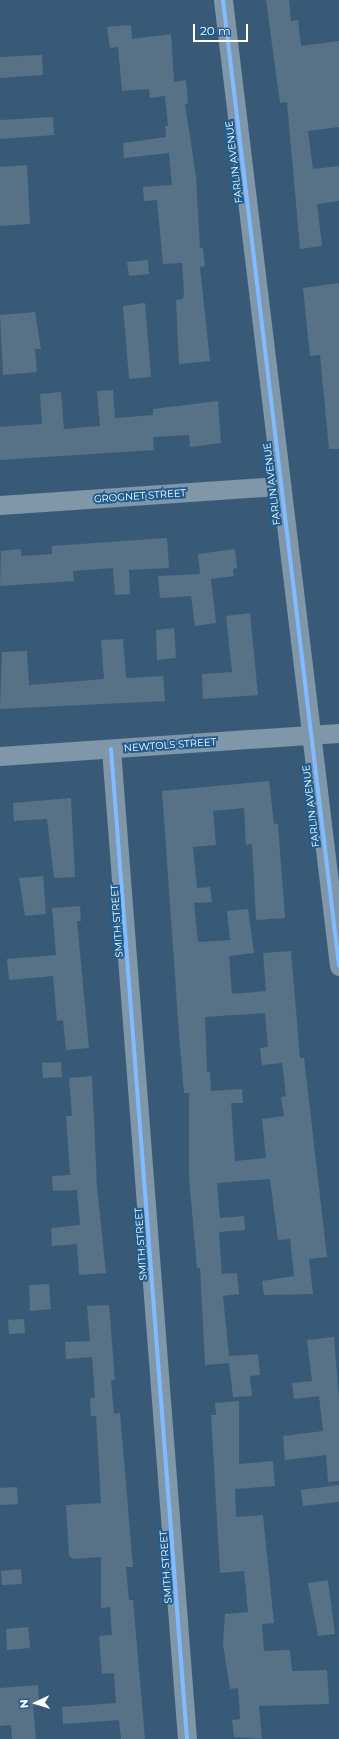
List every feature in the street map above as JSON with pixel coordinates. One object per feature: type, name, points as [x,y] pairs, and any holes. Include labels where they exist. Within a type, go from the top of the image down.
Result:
[{"type":"street","name":"FARLIN AVENUE","points":[[223,0],[339,966]]},
{"type":"street","name":"GROGNET STREET","points":[[0,505],[281,486]]},
{"type":"street","name":"NEWTOLS STREET","points":[[0,756],[339,733]]},
{"type":"street","name":"SMITH STREET","points":[[111,748],[187,1739]]},
{"type":"building","points":[[266,0],[289,0],[291,21],[298,20],[301,46],[339,41],[339,127],[308,131],[313,169],[339,166],[339,201],[317,204],[322,246],[300,249],[287,102],[280,103]]},
{"type":"building","points":[[131,25],[132,39],[171,34],[174,82],[186,80],[188,103],[185,104],[196,177],[200,248],[203,248],[205,266],[200,267],[210,361],[179,364],[176,300],[183,299],[184,293],[182,263],[163,264],[157,200],[144,201],[143,187],[172,185],[169,153],[124,158],[123,143],[166,137],[165,126],[168,126],[165,96],[150,98],[149,89],[122,91],[118,47],[110,48],[107,27]]},
{"type":"building","points":[[42,55],[43,75],[0,78],[0,57]]},
{"type":"building","points":[[53,117],[54,135],[0,139],[0,120]]},
{"type":"building","points":[[27,165],[30,224],[0,226],[0,167]]},
{"type":"building","points":[[148,260],[149,274],[129,276],[127,262]]},
{"type":"building","points":[[339,283],[339,449],[329,449],[320,355],[310,356],[303,288]]},
{"type":"building","points":[[145,303],[151,377],[129,379],[123,306]]},
{"type":"building","points":[[35,312],[41,349],[35,349],[37,372],[3,375],[0,315]]},
{"type":"building","points":[[113,390],[115,418],[153,415],[153,409],[218,401],[221,443],[190,447],[189,435],[153,437],[154,450],[0,460],[0,427],[42,424],[40,394],[61,392],[64,429],[100,426],[97,391]]},
{"type":"building","points":[[167,538],[169,568],[129,570],[130,594],[115,595],[113,568],[73,571],[74,581],[0,586],[1,551],[21,549],[21,556],[52,554],[52,546]]},
{"type":"building","points":[[235,549],[237,568],[233,569],[234,576],[211,579],[216,623],[195,626],[191,596],[160,598],[158,576],[200,574],[198,554]]},
{"type":"building","points":[[250,613],[258,695],[203,699],[202,674],[232,672],[226,616]]},
{"type":"building","points":[[174,628],[176,658],[157,660],[156,630]]},
{"type":"building","points":[[123,639],[126,678],[163,676],[165,701],[0,709],[2,652],[27,651],[29,685],[104,679],[101,640]]},
{"type":"building","points":[[269,781],[274,824],[278,824],[285,918],[256,920],[252,844],[246,845],[244,808],[213,811],[216,845],[193,847],[197,888],[210,887],[212,902],[194,903],[198,942],[230,940],[227,911],[248,909],[254,953],[229,956],[232,994],[266,991],[263,953],[291,951],[300,1058],[304,1058],[327,1257],[309,1259],[313,1294],[264,1295],[262,1281],[294,1276],[290,1239],[278,1240],[270,1179],[217,1183],[220,1218],[244,1216],[245,1230],[219,1232],[222,1274],[237,1273],[239,1294],[223,1296],[229,1356],[258,1354],[260,1375],[250,1376],[252,1396],[233,1397],[229,1363],[205,1365],[200,1268],[197,1268],[189,1178],[189,1093],[184,1093],[162,791]],"holes":[[[265,1013],[268,1047],[260,1048],[262,1065],[282,1063],[286,1096],[281,1097],[284,1116],[262,1119],[266,1158],[235,1161],[231,1103],[243,1103],[242,1089],[211,1091],[210,1072],[207,1072],[205,1017]]]},
{"type":"building","points":[[71,798],[75,877],[54,878],[47,819],[14,821],[13,803]]},
{"type":"building","points":[[43,876],[46,914],[25,916],[19,878]]},
{"type":"building","points":[[80,906],[81,921],[77,921],[89,1048],[66,1050],[63,1020],[57,1021],[53,976],[9,980],[7,959],[56,955],[52,908]]},
{"type":"building","points":[[61,1062],[62,1077],[43,1078],[42,1063]]},
{"type":"building","points":[[92,1076],[97,1187],[106,1273],[79,1275],[77,1244],[52,1246],[51,1228],[80,1225],[77,1190],[53,1191],[52,1176],[70,1175],[66,1116],[72,1116],[69,1078]]},
{"type":"building","points":[[49,1284],[51,1309],[30,1311],[29,1285]]},
{"type":"building","points":[[109,1305],[115,1380],[111,1380],[114,1414],[120,1413],[133,1567],[126,1567],[129,1600],[133,1600],[145,1739],[121,1739],[119,1720],[63,1724],[62,1707],[116,1703],[114,1673],[102,1674],[99,1636],[112,1635],[110,1607],[101,1608],[101,1557],[73,1559],[69,1556],[66,1505],[101,1503],[96,1416],[91,1416],[90,1398],[95,1398],[92,1357],[66,1359],[65,1342],[90,1341],[87,1306]]},
{"type":"building","points":[[24,1319],[25,1333],[9,1334],[8,1320]]},
{"type":"building","points":[[334,1337],[339,1399],[339,1481],[328,1482],[326,1455],[285,1460],[283,1436],[323,1431],[319,1396],[294,1399],[292,1383],[312,1381],[307,1340]]},
{"type":"building","points":[[239,1401],[239,1464],[273,1461],[275,1486],[235,1489],[236,1517],[263,1515],[274,1623],[262,1624],[264,1651],[290,1650],[292,1671],[327,1670],[329,1704],[259,1706],[262,1739],[234,1737],[232,1720],[240,1719],[238,1688],[230,1689],[223,1644],[225,1614],[248,1612],[244,1571],[220,1573],[211,1415],[216,1415],[215,1403]]},
{"type":"building","points":[[339,1485],[339,1502],[303,1506],[301,1490]]},
{"type":"building","points":[[17,1487],[18,1504],[0,1505],[0,1488]]},
{"type":"building","points":[[21,1569],[22,1584],[2,1585],[1,1571]]},
{"type":"building","points":[[328,1580],[335,1634],[318,1636],[308,1583]]},
{"type":"building","points":[[28,1627],[30,1648],[7,1650],[6,1629]]},
{"type":"building","points":[[38,1685],[39,1705],[33,1706],[36,1739],[12,1739],[11,1725],[0,1726],[0,1688]]},
{"type":"cycle path","points":[[223,0],[339,966]]},
{"type":"cycle path","points":[[111,749],[187,1739]]}]
